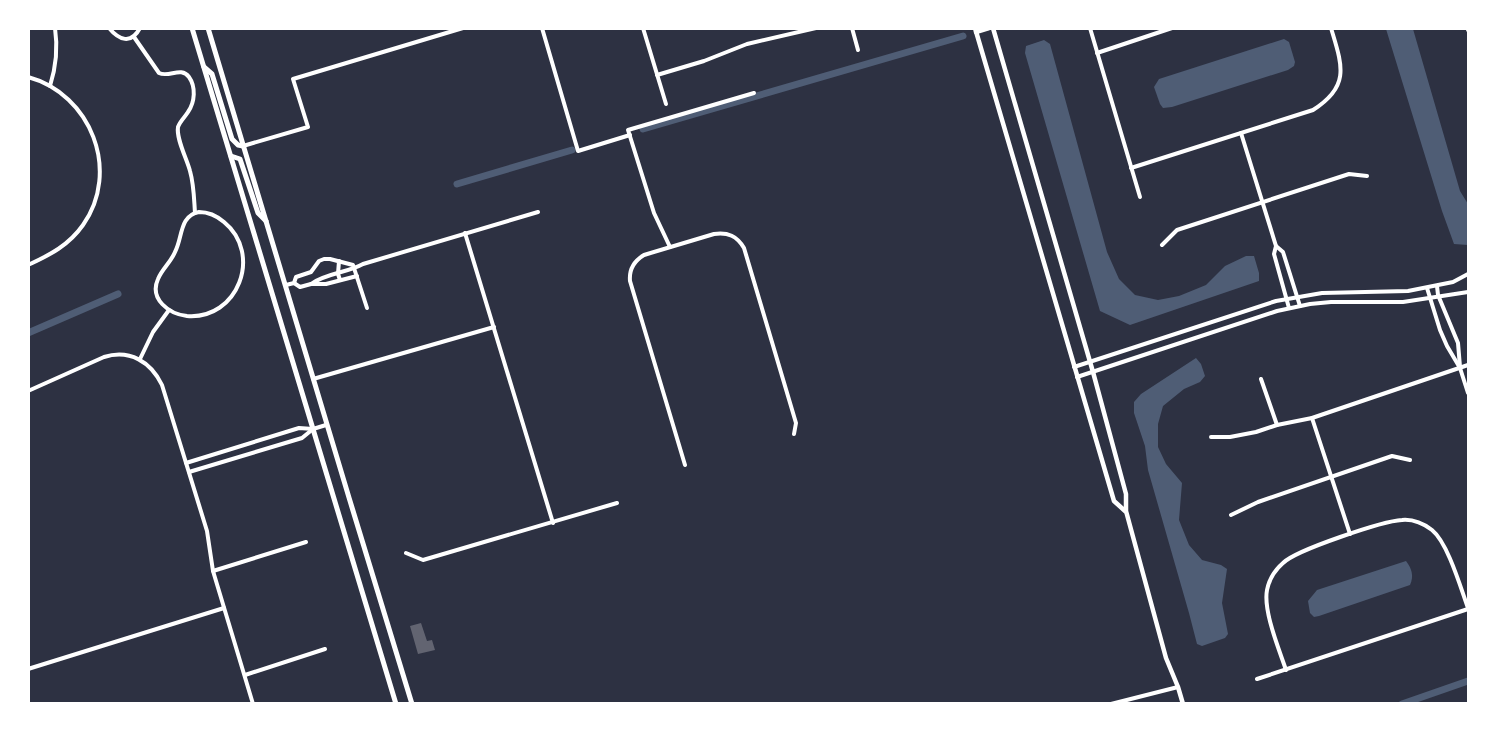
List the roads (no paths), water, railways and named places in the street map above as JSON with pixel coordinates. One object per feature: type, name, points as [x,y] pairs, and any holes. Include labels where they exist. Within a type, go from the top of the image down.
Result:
[{"type":"main road","points":[[192,28],[396,704]]},
{"type":"main road","points":[[207,28],[412,704]]},
{"type":"main road","points":[[203,65],[212,74],[232,139],[238,145],[243,146]]},
{"type":"main road","points":[[231,156],[240,159],[258,213],[267,222]]},
{"type":"street","points":[[50,86],[56,63],[55,28]]},
{"type":"street","points":[[110,28],[120,38],[129,39],[134,37],[140,28]]},
{"type":"street","points":[[243,146],[308,127],[293,79],[464,28]]},
{"type":"street","points":[[542,28],[578,151],[630,135]]},
{"type":"street","points":[[643,28],[666,104]]},
{"type":"street","points":[[657,75],[704,61],[747,44],[816,28]]},
{"type":"street","points":[[852,28],[858,50]]},
{"type":"street","points":[[1126,511],[1114,501],[976,30],[991,28],[1093,372],[1126,494],[1126,511],[1166,658],[1183,704]]},
{"type":"street","points":[[1090,28],[1140,196]]},
{"type":"street","points":[[1097,53],[1172,28]]},
{"type":"street","points":[[1131,168],[1313,110],[1326,102],[1335,90],[1340,76],[1341,61],[1331,28]]},
{"type":"street","points":[[134,37],[159,73],[163,75],[185,73],[190,80],[193,100],[190,110],[179,125],[178,134],[191,173],[195,213]]},
{"type":"street","points":[[28,77],[50,86],[74,104],[90,127],[99,152],[100,165],[97,196],[91,212],[76,234],[56,251],[28,265]]},
{"type":"street","points":[[670,247],[654,213],[628,130],[754,93]]},
{"type":"street","points":[[1241,133],[1276,246],[1274,254],[1289,308]]},
{"type":"street","points":[[1162,245],[1177,230],[1348,174],[1367,176]]},
{"type":"street","points":[[311,284],[316,280],[355,269],[363,264],[538,212]]},
{"type":"street","points":[[195,213],[213,214],[233,231],[241,246],[242,276],[235,292],[216,310],[198,315],[189,316],[170,310],[159,299],[156,284],[176,250],[184,221],[195,213]]},
{"type":"street","points":[[465,233],[553,523]]},
{"type":"street","points":[[685,465],[630,281],[632,268],[640,258],[719,233],[732,236],[742,244],[796,423],[794,434]]},
{"type":"street","points":[[1276,246],[1283,252],[1300,306]]},
{"type":"street","points":[[294,283],[296,277],[311,272],[319,261],[324,259],[353,265],[367,308]]},
{"type":"street","points":[[339,261],[340,280]]},
{"type":"street","points":[[1074,367],[1252,308],[1297,296],[1427,288],[1459,280],[1468,274]]},
{"type":"street","points":[[285,285],[294,283],[300,287],[326,284],[357,276]]},
{"type":"street","points":[[1437,286],[1438,296],[1458,343],[1460,368]]},
{"type":"street","points":[[1427,288],[1447,346],[1460,368],[1468,393]]},
{"type":"street","points":[[1462,292],[1468,297]]},
{"type":"street","points":[[1077,377],[1255,317],[1289,308],[1331,302],[1403,302],[1468,292]]},
{"type":"street","points":[[140,359],[153,332],[170,310]]},
{"type":"street","points":[[313,379],[494,327]]},
{"type":"street","points":[[28,391],[104,357],[119,354],[140,359],[153,369],[162,385],[207,531],[213,571],[253,704]]},
{"type":"street","points":[[1211,437],[1230,437],[1312,418],[1468,365]]},
{"type":"street","points":[[1261,379],[1277,425]]},
{"type":"street","points":[[1312,418],[1350,534]]},
{"type":"street","points":[[186,463],[299,428],[313,429],[326,425]]},
{"type":"street","points":[[189,472],[302,438],[313,429]]},
{"type":"street","points":[[1231,515],[1258,502],[1392,456],[1410,460]]},
{"type":"street","points":[[406,553],[423,560],[617,503]]},
{"type":"street","points":[[1257,680],[1468,609],[1444,546],[1434,532],[1420,523],[1404,520],[1387,523],[1299,553],[1283,562],[1272,575],[1267,592],[1267,609],[1286,670]]},
{"type":"street","points":[[213,571],[306,542]]},
{"type":"street","points":[[28,669],[224,608]]},
{"type":"street","points":[[244,675],[326,649]]},
{"type":"street","points":[[1111,704],[1178,687]]},
{"type":"water","points":[[1386,29],[1413,29],[1460,191],[1468,204],[1468,245],[1454,244]]},
{"type":"water","points":[[1284,39],[1289,42],[1295,62],[1294,66],[1288,70],[1172,107],[1163,108],[1160,104],[1154,87],[1159,79]]},
{"type":"water","points":[[1044,40],[1050,44],[1107,252],[1119,279],[1135,295],[1158,300],[1179,296],[1206,285],[1225,266],[1246,256],[1254,256],[1259,281],[1130,325],[1100,311],[1025,53],[1026,46]]},
{"type":"water","points":[[1196,358],[1205,376],[1200,382],[1184,389],[1163,406],[1158,424],[1158,447],[1166,464],[1182,483],[1179,520],[1189,545],[1202,560],[1227,569],[1222,603],[1228,634],[1225,638],[1202,646],[1197,644],[1148,470],[1145,446],[1134,413],[1134,402],[1141,394]]},
{"type":"water","points":[[1406,561],[1412,573],[1410,585],[1319,616],[1314,617],[1310,613],[1308,601],[1317,590]]},
{"type":"waterway","points":[[643,129],[963,36]]},
{"type":"waterway","points":[[457,184],[572,150]]},
{"type":"waterway","points":[[28,333],[118,294]]},
{"type":"waterway","points":[[1402,704],[1468,681]]}]
